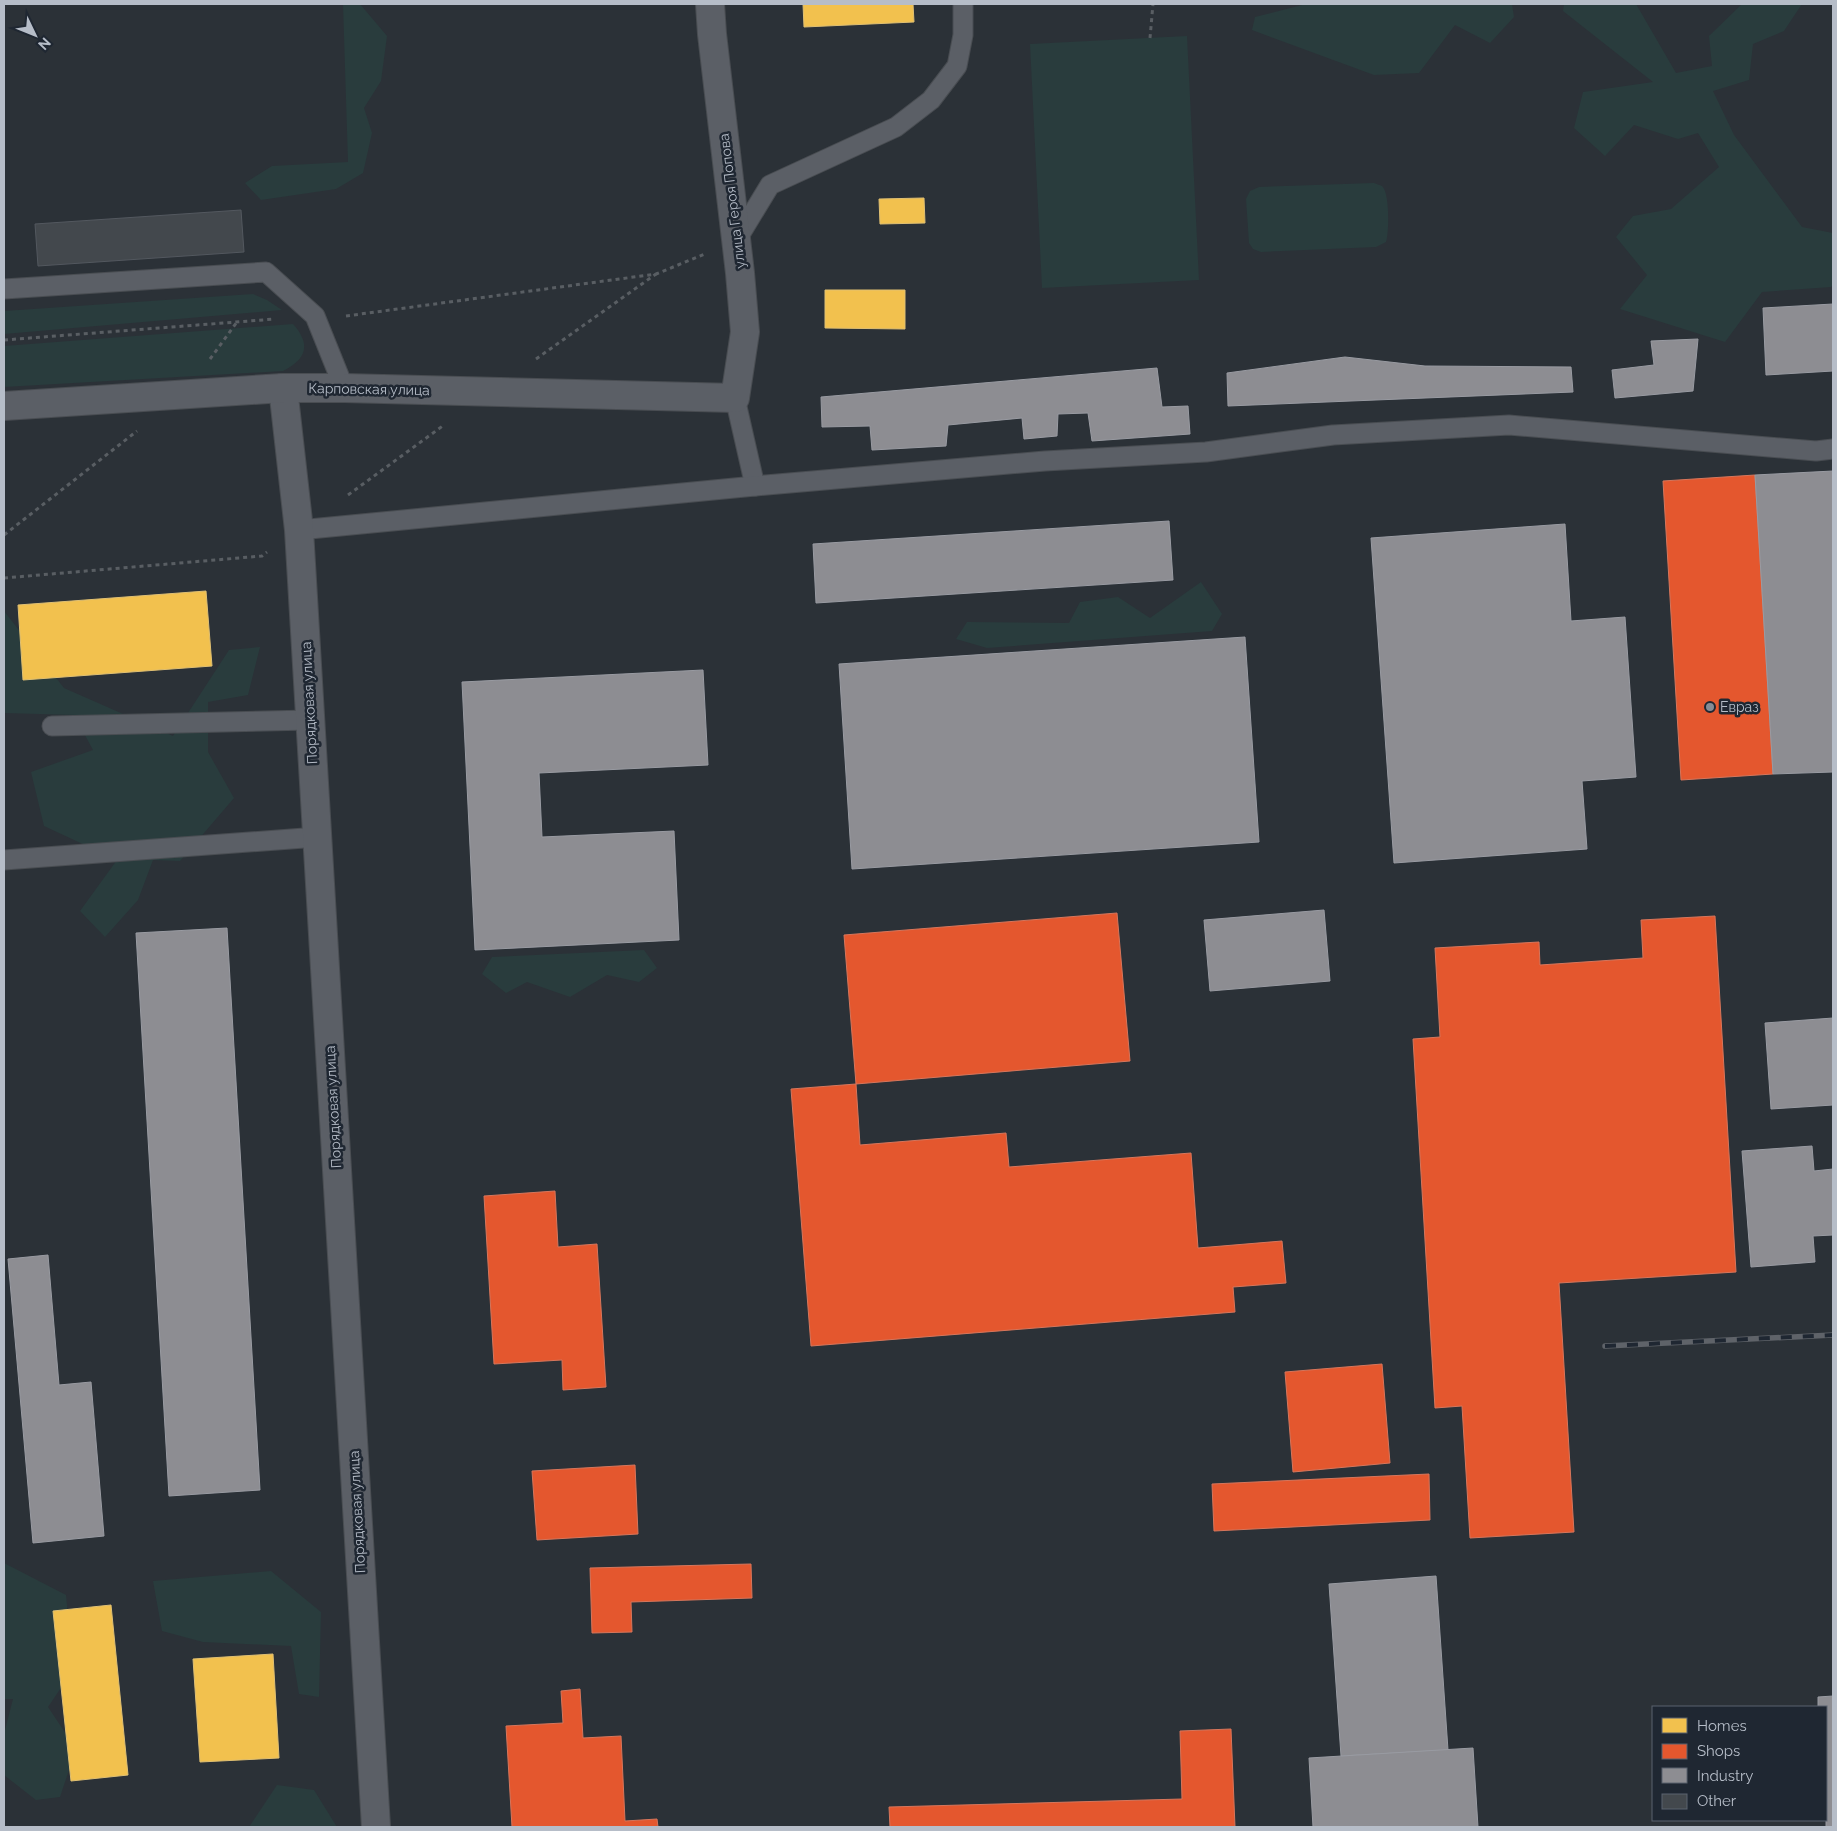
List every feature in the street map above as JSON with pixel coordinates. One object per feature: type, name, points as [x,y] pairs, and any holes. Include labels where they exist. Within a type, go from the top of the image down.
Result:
[{"type":"street","name":"улица Героя Попова","points":[[710,4],[745,332],[735,398]]},
{"type":"street","name":"Карповская улица","points":[[4,406],[283,388],[735,398]]},
{"type":"street","name":"Порядковая улица","points":[[283,388],[299,530],[376,1827]]},
{"type":"lane","points":[[736,241],[770,185],[896,127],[931,100],[957,66],[963,36],[963,4]]},
{"type":"lane","points":[[4,289],[266,272],[315,316],[344,388]]},
{"type":"lane","points":[[735,398],[755,486]]},
{"type":"lane","points":[[299,530],[755,486],[1045,461],[1206,452],[1333,435],[1509,425],[1816,451],[1833,449]]},
{"type":"lane","points":[[52,726],[310,720]]},
{"type":"lane","points":[[4,860],[318,837]]},
{"type":"lane","points":[[371,1827],[376,1827]]},
{"type":"path","points":[[1150,38],[1153,4]]},
{"type":"path","points":[[346,496],[656,274],[736,241]]},
{"type":"path","points":[[4,340],[315,316],[354,315],[656,274]]},
{"type":"path","points":[[184,394],[237,322]]},
{"type":"path","points":[[4,536],[144,425]]},
{"type":"path","points":[[4,578],[262,556],[299,530]]},
{"type":"shaded area","points":[[343,4],[360,4],[387,36],[381,81],[364,108],[372,133],[363,173],[336,189],[261,200],[245,183],[272,166],[348,162]]},
{"type":"shaded area","points":[[1306,4],[1512,4],[1514,17],[1490,43],[1455,25],[1419,73],[1374,75],[1252,30],[1255,17]]},
{"type":"shaded area","points":[[1564,4],[1636,4],[1676,73],[1712,66],[1709,36],[1742,4],[1802,4],[1784,31],[1753,44],[1749,80],[1713,91],[1734,135],[1802,227],[1833,233],[1833,285],[1831,287],[1762,292],[1725,342],[1620,309],[1647,275],[1616,237],[1633,216],[1671,209],[1719,167],[1698,133],[1678,139],[1634,125],[1605,156],[1574,128],[1583,92],[1653,82],[1563,11]]},
{"type":"shaded area","points":[[1187,36],[1199,280],[1042,288],[1030,44]]},
{"type":"shaded area","points":[[1374,183],[1382,186],[1385,190],[1388,213],[1386,242],[1376,247],[1261,252],[1253,249],[1249,243],[1246,199],[1250,191],[1259,187]]},
{"type":"shaded area","points":[[253,294],[267,300],[282,310],[4,334],[4,311]]},
{"type":"shaded area","points":[[293,324],[302,338],[304,350],[297,361],[283,371],[4,387],[4,346]]},
{"type":"shaded area","points":[[1201,582],[1222,614],[1212,631],[987,648],[956,639],[967,622],[1069,623],[1080,602],[1118,597],[1150,618]]},
{"type":"shaded area","points":[[4,611],[64,688],[173,736],[229,650],[260,647],[248,695],[208,702],[208,752],[234,798],[180,861],[153,860],[138,900],[105,937],[80,911],[117,860],[44,826],[31,772],[93,750],[74,715],[4,713]]},
{"type":"shaded area","points":[[644,950],[657,968],[639,982],[607,975],[570,997],[527,982],[506,993],[482,974],[492,957]]},
{"type":"shaded area","points":[[4,1563],[66,1595],[73,1670],[48,1707],[76,1749],[60,1797],[36,1800],[4,1775],[4,1734],[13,1699],[4,1699]]},
{"type":"shaded area","points":[[271,1571],[321,1612],[319,1697],[299,1694],[291,1646],[203,1642],[162,1631],[153,1581]]},
{"type":"shaded area","points":[[277,1785],[314,1790],[337,1827],[249,1827]]},
{"type":"building: Homes","points":[[803,4],[913,4],[914,22],[804,27]]},
{"type":"building: Homes","points":[[924,198],[925,223],[880,224],[879,199]]},
{"type":"building: Homes","points":[[825,290],[905,290],[905,329],[825,328]]},
{"type":"building: Homes","points":[[206,591],[212,666],[23,680],[18,605]]},
{"type":"building: Homes","points":[[111,1605],[128,1775],[71,1781],[53,1611]]},
{"type":"building: Homes","points":[[273,1654],[279,1758],[200,1762],[193,1659]]},
{"type":"building: Shops","points":[[1755,475],[1773,774],[1681,780],[1663,481]]},
{"type":"building: Shops","points":[[1117,913],[1130,1061],[856,1084],[844,935]]},
{"type":"building: Shops","points":[[1715,916],[1736,1272],[1559,1283],[1574,1532],[1470,1538],[1462,1406],[1435,1408],[1413,1039],[1440,1037],[1435,948],[1539,942],[1540,965],[1643,958],[1641,920]]},
{"type":"building: Shops","points":[[856,1084],[860,1145],[1006,1133],[1009,1167],[1191,1153],[1198,1248],[1282,1241],[1286,1283],[1233,1287],[1235,1312],[811,1346],[791,1089]]},
{"type":"building: Shops","points":[[555,1191],[558,1247],[597,1244],[606,1387],[563,1390],[562,1360],[494,1364],[484,1196]]},
{"type":"building: Shops","points":[[1382,1364],[1390,1463],[1293,1472],[1285,1372]]},
{"type":"building: Shops","points":[[635,1465],[638,1534],[537,1540],[532,1471]]},
{"type":"building: Shops","points":[[1429,1474],[1430,1520],[1214,1531],[1212,1484]]},
{"type":"building: Shops","points":[[751,1564],[752,1598],[631,1602],[632,1632],[592,1633],[590,1568]]},
{"type":"building: Shops","points":[[580,1689],[583,1738],[621,1736],[625,1821],[657,1819],[658,1827],[512,1827],[506,1726],[563,1723],[561,1691]]},
{"type":"building: Shops","points":[[1231,1729],[1235,1827],[890,1827],[889,1807],[1182,1799],[1180,1731]]},
{"type":"building: Industry","points":[[1833,304],[1833,371],[1766,375],[1763,308]]},
{"type":"building: Industry","points":[[1698,339],[1693,391],[1615,398],[1612,370],[1654,365],[1651,341]]},
{"type":"building: Industry","points":[[1345,357],[1425,366],[1571,367],[1573,392],[1228,406],[1227,373]]},
{"type":"building: Industry","points":[[1157,368],[1162,407],[1188,406],[1190,434],[1092,441],[1088,413],[1058,414],[1057,436],[1024,439],[1022,418],[948,425],[946,446],[872,450],[870,426],[822,427],[821,397]]},
{"type":"building: Industry","points":[[1833,471],[1833,772],[1773,774],[1755,475]]},
{"type":"building: Industry","points":[[1169,521],[1173,580],[816,603],[813,544]]},
{"type":"building: Industry","points":[[1565,524],[1571,621],[1625,617],[1636,777],[1582,781],[1587,849],[1394,863],[1371,538]]},
{"type":"building: Industry","points":[[1245,637],[1259,842],[852,869],[839,664]]},
{"type":"building: Industry","points":[[703,670],[708,765],[539,773],[542,837],[674,831],[679,940],[475,950],[462,682]]},
{"type":"building: Industry","points":[[1324,910],[1330,981],[1210,991],[1204,920]]},
{"type":"building: Industry","points":[[227,928],[260,1490],[169,1496],[136,933]]},
{"type":"building: Industry","points":[[1833,1018],[1833,1105],[1771,1109],[1765,1023]]},
{"type":"building: Industry","points":[[1812,1146],[1814,1171],[1833,1169],[1833,1235],[1813,1236],[1815,1262],[1751,1267],[1742,1151]]},
{"type":"building: Industry","points":[[48,1255],[59,1385],[91,1382],[104,1536],[33,1543],[8,1259]]},
{"type":"building: Industry","points":[[1436,1576],[1448,1750],[1341,1756],[1329,1584]]},
{"type":"building: Industry","points":[[1833,1696],[1833,1827],[1826,1827],[1827,1706],[1818,1706],[1818,1697]]},
{"type":"building: Industry","points":[[1473,1748],[1478,1827],[1313,1827],[1309,1758]]},
{"type":"building: Other","points":[[241,210],[244,252],[38,266],[35,224]]},
{"type":"railway","points":[[1605,1346],[1833,1335]]},
{"type":"place","name":"Евраз","points":[[1710,707]]}]
